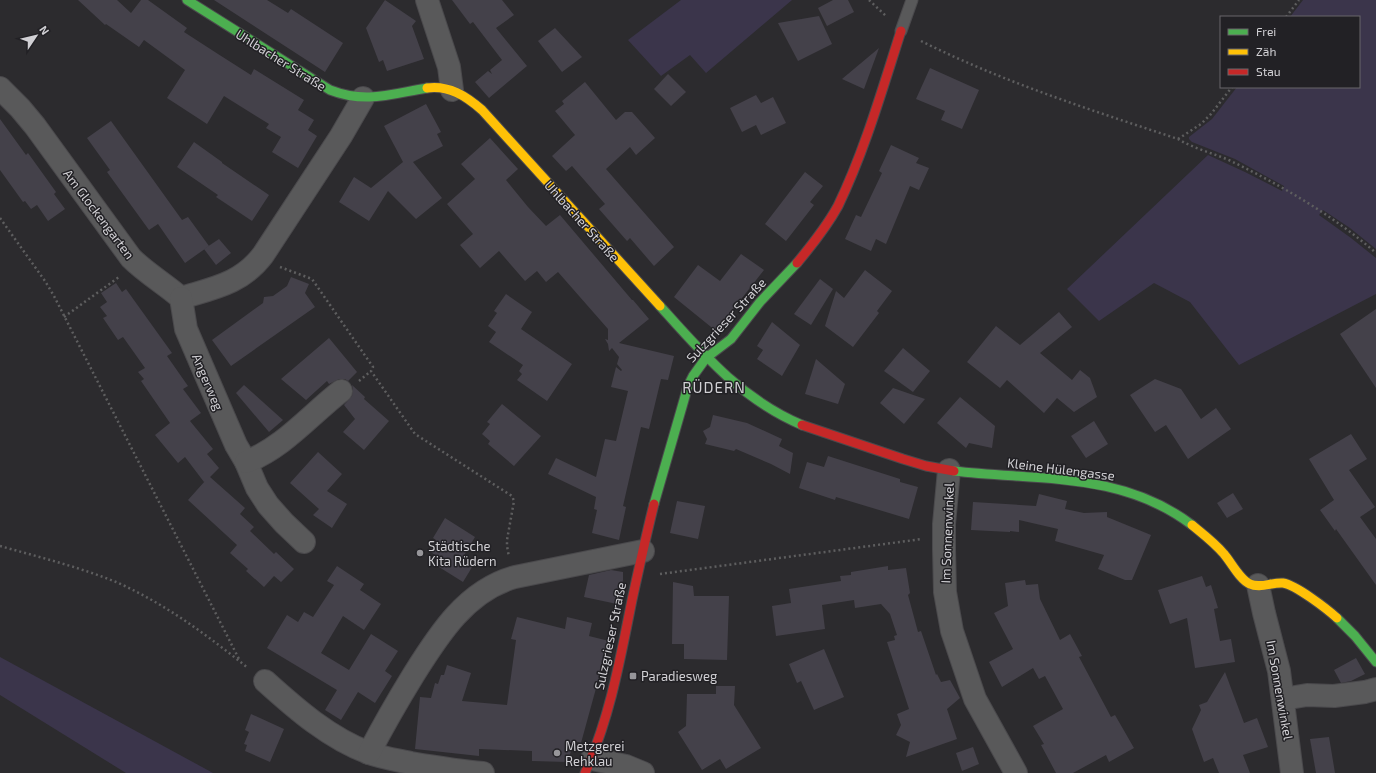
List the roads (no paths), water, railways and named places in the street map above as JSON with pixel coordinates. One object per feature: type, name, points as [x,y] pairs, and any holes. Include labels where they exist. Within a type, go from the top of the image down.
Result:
[{"type":"street","name":"Uhlbacher Straße","points":[[187,0],[324,88],[341,95],[363,98],[386,96],[441,87],[452,90],[476,105],[509,139],[706,358]]},
{"type":"street","points":[[427,0],[449,67],[452,90]]},
{"type":"street","name":"Sulzgrieser Straße","points":[[588,766],[602,730],[618,670],[643,551],[688,386],[693,376],[706,358],[731,339],[760,302],[792,270],[815,242],[837,207],[862,152],[901,32]]},
{"type":"street","name":"Am Glockengarten","points":[[0,88],[31,121],[120,244],[137,264],[181,298]]},
{"type":"street","points":[[181,298],[232,282],[245,274],[260,260],[341,136],[363,98]]},
{"type":"street","name":"Angerweg","points":[[181,298],[186,329],[236,445],[246,462],[257,488],[268,505],[304,542]]},
{"type":"street","name":"Kleine Hülengasse","points":[[706,358],[725,377],[750,397],[792,420],[807,427],[906,460],[949,470],[1091,482],[1137,494],[1163,507],[1197,529],[1223,553],[1247,582],[1258,585]]},
{"type":"street","points":[[246,462],[260,457],[276,446],[341,391]]},
{"type":"street","name":"Im Sonnenwinkel","points":[[949,470],[944,536],[945,592],[952,631],[975,699],[1016,773]]},
{"type":"street","points":[[369,753],[403,691],[430,649],[449,623],[481,592],[514,577],[643,551]]},
{"type":"street","points":[[1258,585],[1283,583],[1293,587],[1343,622],[1376,662]]},
{"type":"street","name":"Im Sonnenwinkel","points":[[1258,585],[1277,660],[1292,773]]},
{"type":"street","points":[[265,681],[290,704],[325,730],[369,753],[398,761],[483,773]]},
{"type":"street","points":[[1283,699],[1307,695],[1334,696],[1376,689]]},
{"type":"street","points":[[588,766],[626,766],[643,773]]},
{"type":"lane","name":"Sulzgrieser Straße","points":[[901,32],[912,0]]},
{"type":"place","name":"Städtische Kita Rüdern","points":[[420,553]]},
{"type":"place","name":"Paradiesweg","points":[[633,676]]},
{"type":"place","name":"Metzgerei Rehklau","points":[[557,753]]},
{"type":"district","name":"RÜDERN","points":[[714,387]]}]
